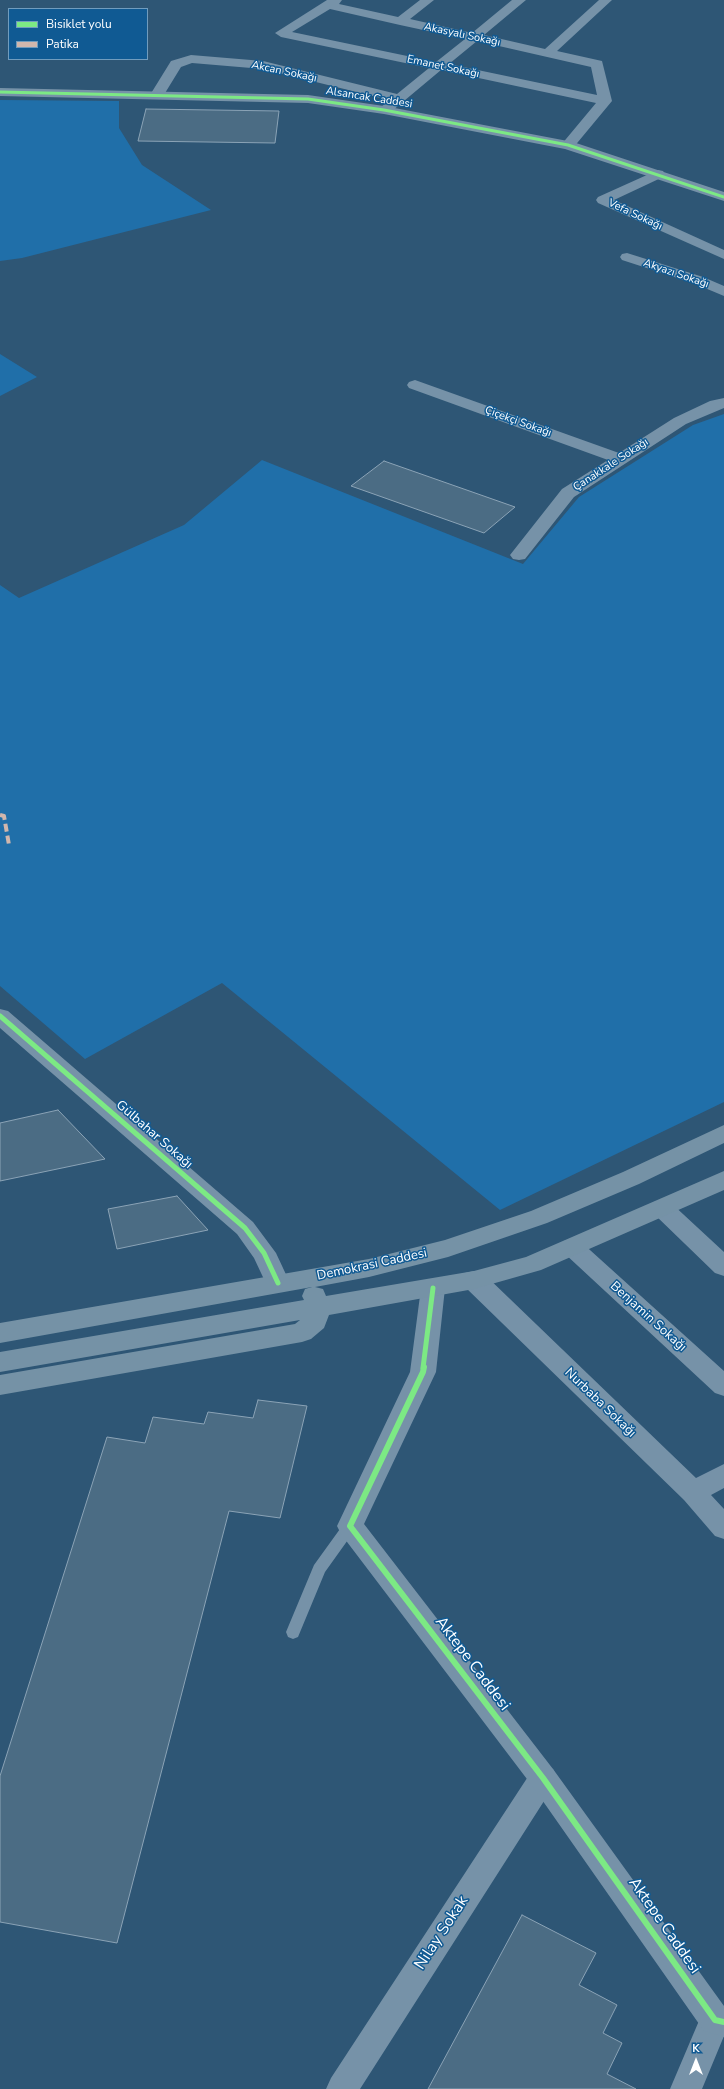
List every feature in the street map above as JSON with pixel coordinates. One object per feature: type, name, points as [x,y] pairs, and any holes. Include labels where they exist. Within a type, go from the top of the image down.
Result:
[{"type":"main road","name":"Demokrasi Caddesi","points":[[0,1333],[369,1268],[448,1248],[538,1217],[631,1178],[724,1133]]},
{"type":"main road","points":[[0,1362],[474,1280],[532,1264],[724,1180]]},
{"type":"main road","points":[[0,1385],[302,1332],[315,1321],[319,1306],[312,1293],[297,1284],[278,1283]]},
{"type":"street","points":[[400,21],[428,0]]},
{"type":"street","points":[[384,110],[520,0]]},
{"type":"street","points":[[548,53],[606,0]]},
{"type":"street","name":"Akasyalı Sokağı","points":[[332,2],[400,21],[597,64],[605,100]]},
{"type":"street","name":"Emanet Sokağı","points":[[332,2],[281,32],[605,100]]},
{"type":"street","name":"Akcan Sokağı","points":[[157,95],[176,64],[191,59],[262,65],[398,98]]},
{"type":"street","name":"Alsancak Caddesi","points":[[0,92],[308,98],[384,110],[568,145],[724,197]]},
{"type":"street","points":[[568,145],[605,100]]},
{"type":"street","name":"Vefa Sokağı","points":[[658,174],[603,200],[724,255]]},
{"type":"street","points":[[706,246],[724,238]]},
{"type":"street","name":"Akyazı Sokağı","points":[[627,257],[698,280],[724,292]]},
{"type":"street","name":"Çiçekçi Sokağı","points":[[415,385],[621,459]]},
{"type":"street","name":"Çanakkale Sokağı","points":[[519,555],[568,493],[680,421],[716,404],[724,403]]},
{"type":"street","name":"Gülbahar Sokağı","points":[[0,1016],[245,1228],[264,1253],[278,1283]]},
{"type":"street","points":[[662,1208],[724,1267]]},
{"type":"street","name":"Benjamin Sokağı","points":[[572,1247],[724,1386]]},
{"type":"street","name":"Nurbaba Sokağı","points":[[474,1280],[693,1492],[724,1528]]},
{"type":"street","points":[[350,1526],[423,1372],[433,1288]]},
{"type":"street","points":[[693,1492],[724,1475]]},
{"type":"street","name":"Aktepe Caddesi","points":[[350,1526],[543,1778],[719,2021]]},
{"type":"street","name":"Nilay Sokak","points":[[342,2089],[543,1778]]},
{"type":"street","points":[[686,2089],[719,2021]]},
{"type":"lane","points":[[293,1632],[318,1569],[350,1526]]},
{"type":"shaded area","points":[[0,100],[119,101],[119,128],[142,165],[211,210],[22,258],[0,261]]},
{"type":"shaded area","points":[[0,354],[37,377],[0,396]]},
{"type":"shaded area","points":[[724,414],[724,1102],[500,1210],[222,983],[85,1059],[0,986],[0,585],[19,598],[184,525],[262,460],[523,564],[579,497],[693,425]]},
{"type":"building","points":[[146,109],[279,111],[275,143],[138,141]]},
{"type":"building","points":[[384,461],[515,507],[484,533],[351,486]]},
{"type":"building","points":[[58,1110],[105,1159],[0,1181],[0,1123]]},
{"type":"building","points":[[177,1196],[208,1230],[117,1249],[108,1209]]},
{"type":"building","points":[[258,1400],[307,1406],[280,1518],[229,1511],[117,1943],[0,1922],[0,1776],[107,1437],[145,1443],[153,1417],[204,1424],[208,1412],[253,1418]]},
{"type":"building","points":[[522,1915],[596,1953],[579,1985],[617,2005],[603,2033],[622,2043],[607,2074],[636,2089],[428,2089]]},
{"type":"marked path","points":[[0,815],[4,816],[9,845]]},
{"type":"cycle path","points":[[0,92],[308,99],[384,110],[568,145],[724,197]]},
{"type":"cycle path","points":[[0,1016],[245,1228],[264,1253],[278,1283]]},
{"type":"cycle path","points":[[433,1288],[423,1372],[350,1526],[543,1778],[715,2020],[724,2022]]}]
